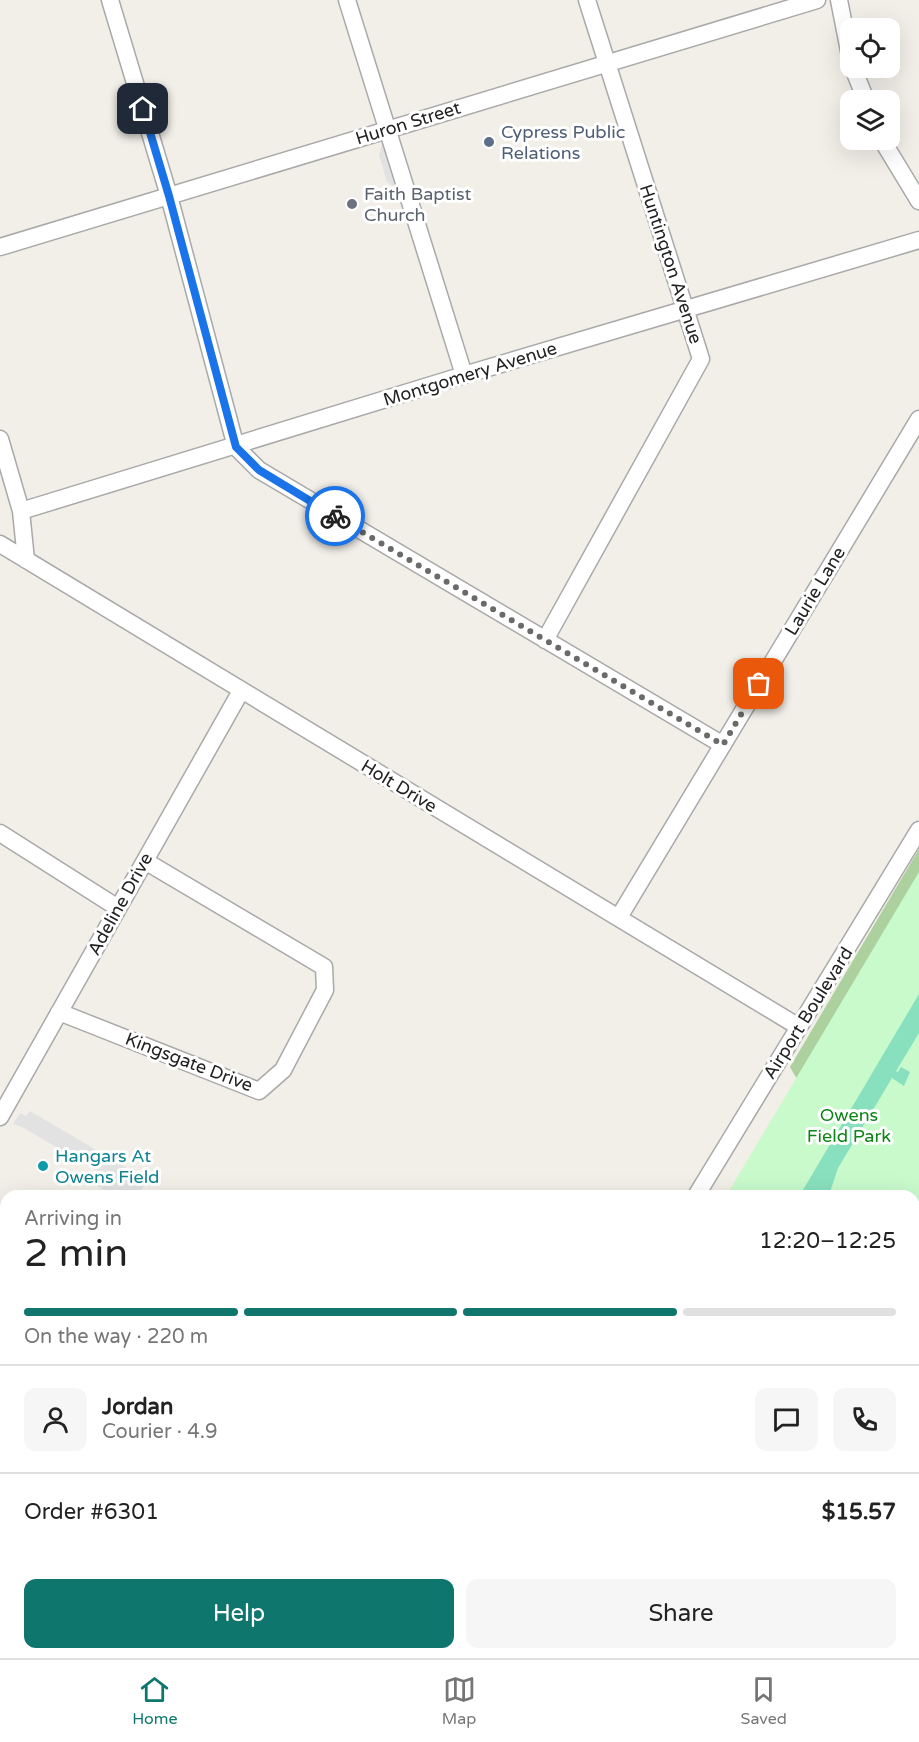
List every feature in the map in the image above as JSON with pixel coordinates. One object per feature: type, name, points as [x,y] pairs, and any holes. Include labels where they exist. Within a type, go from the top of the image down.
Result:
[{"type":"street","points":[[110,0],[169,196],[236,447],[259,470],[723,745]]},
{"type":"street","points":[[347,0],[464,375]]},
{"type":"street","name":"Huntington Avenue","points":[[545,640],[701,359],[587,0]]},
{"type":"street","name":"Huron Street","points":[[0,247],[817,0]]},
{"type":"street","points":[[839,0],[843,18]]},
{"type":"street","points":[[888,150],[919,201]]},
{"type":"street","name":"Montgomery Avenue","points":[[21,511],[236,447],[464,375],[919,240]]},
{"type":"street","name":"Laurie Lane","points":[[619,917],[919,419]]},
{"type":"street","points":[[0,439],[21,511],[26,560]]},
{"type":"street","name":"Holt Drive","points":[[0,544],[799,1027]]},
{"type":"street","name":"Adeline Drive","points":[[0,1117],[241,691]]},
{"type":"street","name":"Airport Boulevard","points":[[700,1190],[919,830]]},
{"type":"street","points":[[0,833],[118,908]]},
{"type":"street","name":"Kingsgate Drive","points":[[59,1012],[259,1090],[283,1070],[325,990],[324,967],[145,861]]},
{"type":"green space","points":[[919,849],[919,951],[809,1100],[790,1067]]},
{"type":"green space","name":"Owens Field Park","points":[[919,872],[919,1190],[730,1190]]},
{"type":"green space","points":[[919,994],[919,1033],[896,1071],[898,1072],[901,1067],[910,1072],[904,1086],[892,1078],[838,1168],[831,1190],[803,1190]]},
{"type":"shaded area","points":[[383,140],[398,189],[387,182],[379,155]]},
{"type":"shaded area","points":[[30,1111],[142,1177],[144,1186],[141,1190],[104,1190],[95,1185],[99,1172],[13,1124],[20,1113],[26,1116]]},
{"type":"way so far","points":[[335,516],[723,745],[759,684]]},
{"type":"place","name":"Cypress Public Relations","points":[[489,142]]},
{"type":"place","name":"Faith Baptist Church","points":[[352,204]]},
{"type":"place","name":"Hangars At Owens Field","points":[[43,1166]]},
{"type":"route","points":[[143,109],[169,196],[236,447],[259,470],[335,516]]}]
